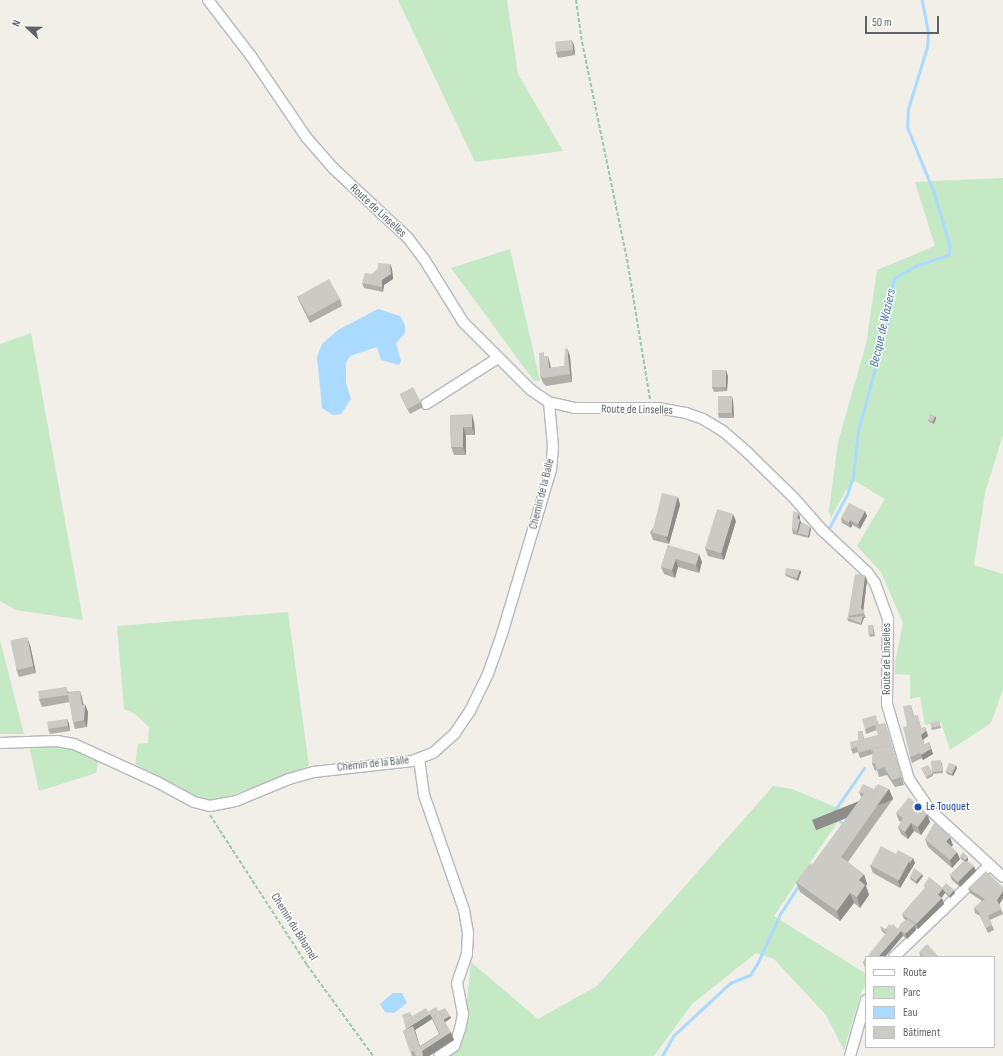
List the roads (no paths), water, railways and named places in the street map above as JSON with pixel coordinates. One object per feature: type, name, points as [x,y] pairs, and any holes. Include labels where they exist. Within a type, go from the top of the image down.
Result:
[{"type":"street","name":"Route de Linselles","points":[[208,0],[251,56],[306,137],[333,168],[408,238],[427,263],[456,314],[531,390],[549,402],[584,409],[651,408],[693,415],[722,431],[871,576],[888,619],[887,698],[906,772],[926,805],[1003,877]]},
{"type":"street","points":[[426,404],[498,358]]},
{"type":"street","name":"Chemin de la Balle","points":[[0,743],[57,741],[74,744],[204,806],[227,804],[289,779],[319,771],[419,759],[438,749],[459,727],[477,696],[493,660],[551,470],[553,447],[549,402]]},
{"type":"street","points":[[419,759],[424,795],[464,910],[468,933],[467,954],[458,983],[462,1014],[460,1030],[454,1046],[439,1056]]},
{"type":"street","points":[[895,956],[990,865]]},
{"type":"street","points":[[850,1056],[865,1004]]},
{"type":"water","points":[[378,309],[400,316],[405,325],[405,333],[396,343],[401,361],[399,365],[381,360],[377,347],[350,356],[346,363],[346,383],[351,399],[341,414],[333,415],[322,408],[317,357],[322,344],[338,330]]},
{"type":"water","points":[[393,993],[402,993],[407,1003],[394,1013],[385,1012],[380,1004]]},
{"type":"waterway","name":"Becque de Waziers","points":[[829,528],[847,494],[853,477],[858,431],[889,316],[894,278],[917,265],[948,255],[950,247],[934,193],[907,127],[908,109],[927,47],[928,32],[922,0]]},
{"type":"waterway","name":"Becque de Waziers","points":[[845,826],[832,814],[864,768]]},
{"type":"waterway","name":"Becque de Waziers","points":[[662,1056],[673,1036],[730,983],[750,975],[757,964],[780,914],[800,883]]},
{"type":"place","name":"Le Touquet","points":[[918,807]]}]
